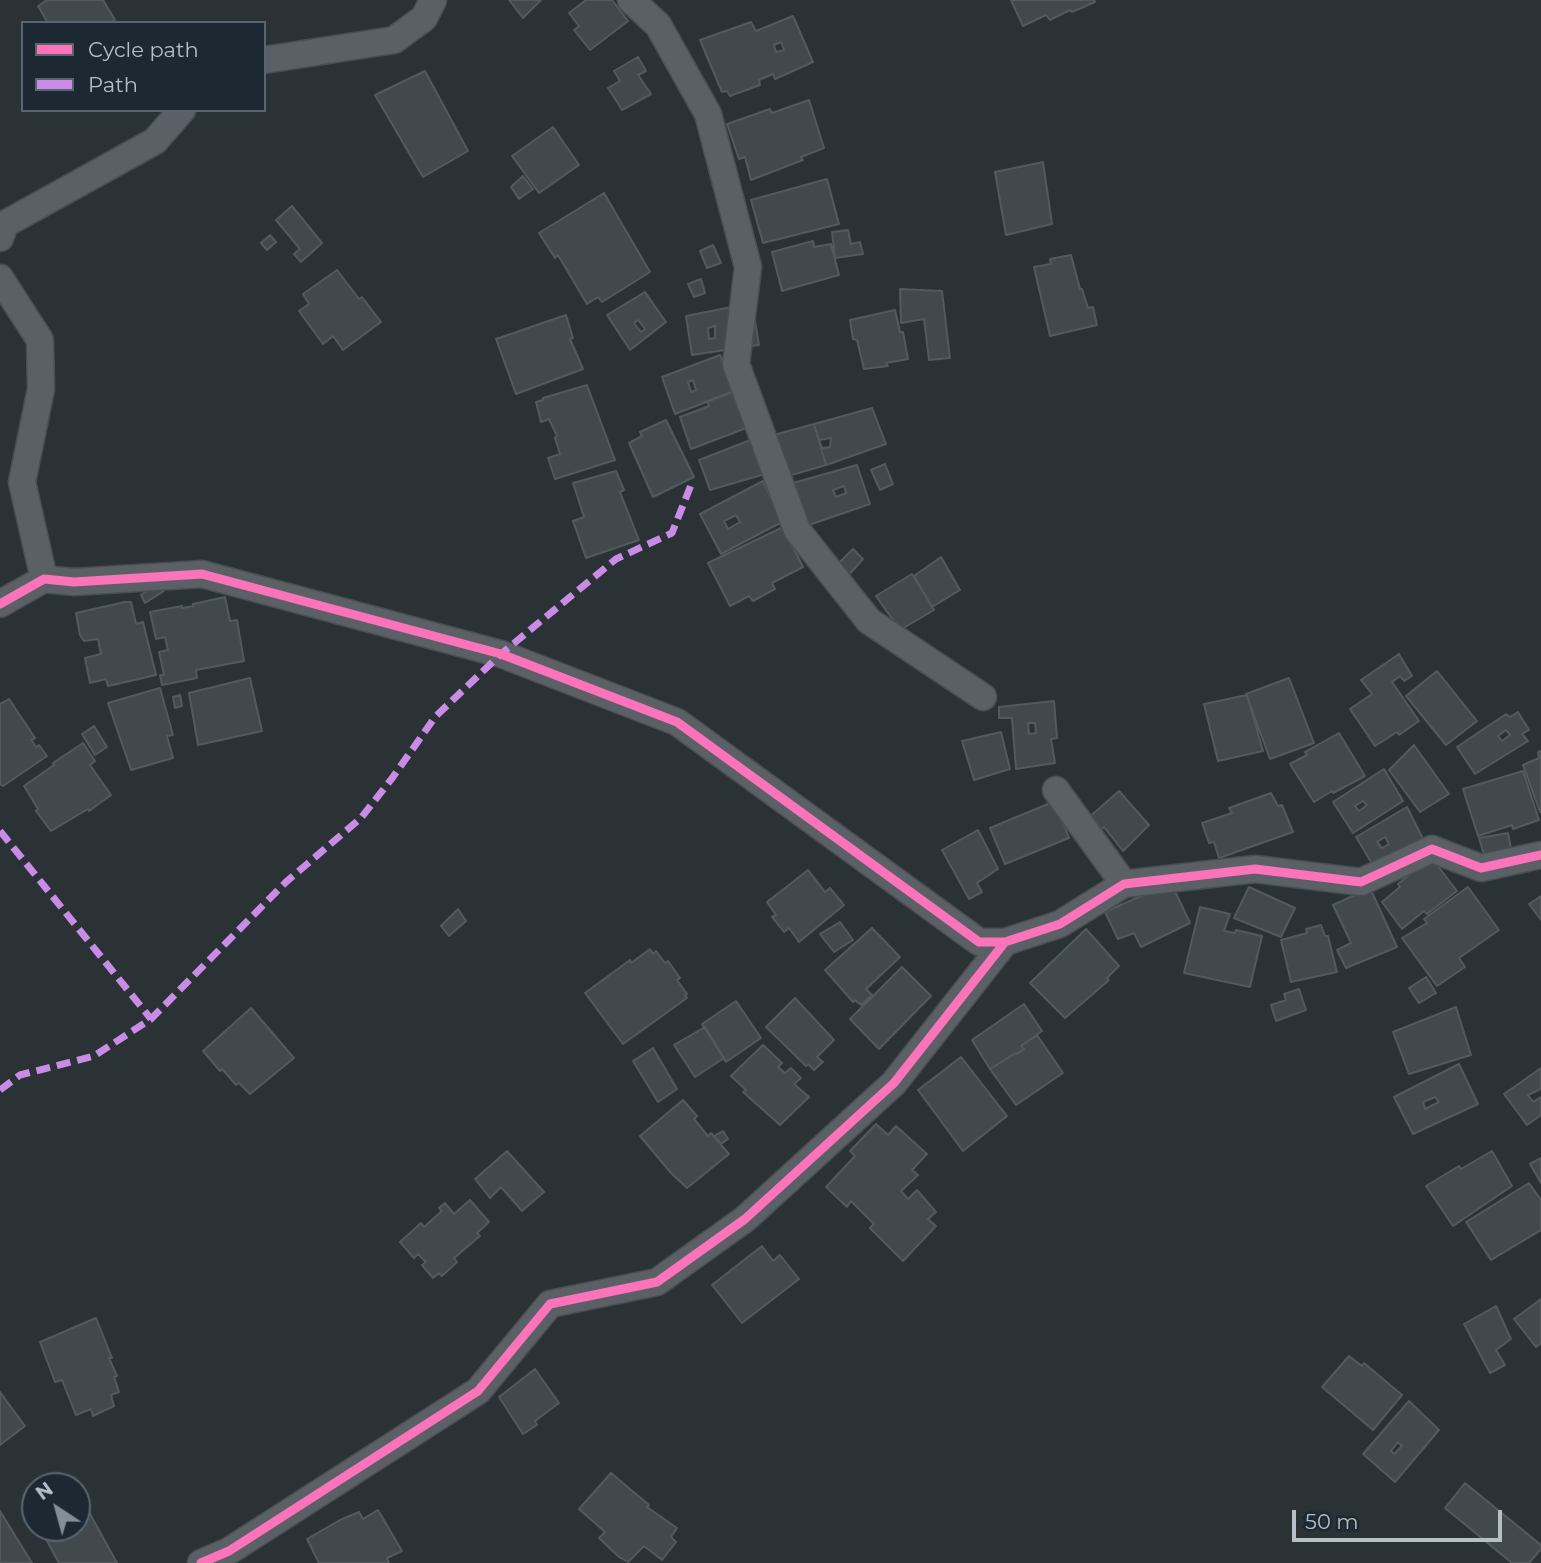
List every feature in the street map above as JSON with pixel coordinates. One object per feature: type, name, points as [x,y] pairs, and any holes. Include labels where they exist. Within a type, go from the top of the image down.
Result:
[{"type":"street","points":[[266,60],[394,40],[424,18],[433,0]]},
{"type":"street","points":[[631,0],[658,24],[708,114],[748,267],[736,364],[797,530],[869,621],[983,697]]},
{"type":"street","points":[[0,238],[5,224],[155,141],[180,112]]},
{"type":"street","points":[[0,278],[40,340],[41,389],[22,482],[44,579]]},
{"type":"street","points":[[0,604],[44,579],[74,582],[202,574],[501,654],[677,722],[979,942],[1006,942],[1060,924],[1124,884],[1255,869],[1361,882],[1432,849],[1481,868],[1541,855]]},
{"type":"street","points":[[1056,790],[1124,884]]},
{"type":"street","points":[[201,1563],[229,1551],[478,1391],[550,1304],[657,1282],[746,1219],[894,1083],[1006,942]]},
{"type":"building","points":[[47,0],[103,0],[115,20],[47,21],[38,6]]},
{"type":"building","points":[[509,0],[541,0],[523,18]]},
{"type":"building","points":[[586,0],[612,0],[628,21],[590,50],[574,30],[579,26],[569,13]]},
{"type":"building","points":[[1011,0],[1095,2],[1050,20],[1046,15],[1023,26]]},
{"type":"building","points":[[793,16],[813,62],[775,79],[773,74],[759,80],[760,85],[730,96],[727,91],[722,92],[700,40],[751,22],[756,31]],"holes":[[[781,42],[784,50],[776,52],[774,45]]]},
{"type":"building","points":[[638,57],[646,71],[638,75],[651,94],[622,110],[608,88],[620,81],[614,71]]},
{"type":"building","points":[[425,71],[468,151],[423,177],[375,95]]},
{"type":"building","points":[[809,100],[824,148],[801,157],[803,160],[751,180],[745,157],[739,159],[727,124],[770,109],[772,113]]},
{"type":"building","points":[[553,127],[579,165],[539,193],[512,156]]},
{"type":"building","points":[[1043,162],[1052,224],[1006,235],[995,172]]},
{"type":"building","points":[[523,176],[533,189],[519,199],[511,187]]},
{"type":"building","points":[[827,179],[839,224],[763,243],[751,200]]},
{"type":"building","points":[[604,193],[650,272],[602,302],[598,297],[587,304],[558,255],[555,258],[539,233]]},
{"type":"building","points":[[292,206],[322,243],[301,262],[294,254],[300,249],[276,220]]},
{"type":"building","points":[[848,230],[851,244],[860,242],[863,254],[835,258],[832,232]]},
{"type":"building","points":[[270,235],[276,242],[267,250],[261,243]]},
{"type":"building","points":[[813,241],[814,247],[831,244],[839,275],[782,291],[772,252]]},
{"type":"building","points":[[713,245],[721,263],[707,268],[700,251]]},
{"type":"building","points":[[1071,255],[1080,289],[1088,308],[1093,307],[1097,325],[1050,336],[1034,267],[1051,264],[1050,259]]},
{"type":"building","points":[[337,270],[381,322],[343,350],[333,336],[323,344],[299,311],[309,304],[303,294]]},
{"type":"building","points":[[701,279],[705,293],[694,297],[688,284]]},
{"type":"building","points":[[900,289],[942,291],[950,358],[929,360],[924,319],[901,323]]},
{"type":"building","points":[[645,292],[666,322],[630,350],[607,315]],"holes":[[[638,320],[645,329],[641,332],[634,323]]]},
{"type":"building","points":[[752,303],[759,345],[692,355],[686,316]],"holes":[[[715,326],[715,338],[709,339],[708,328]]]},
{"type":"building","points":[[895,310],[908,359],[886,363],[888,366],[864,369],[857,340],[853,339],[850,320]]},
{"type":"building","points":[[566,315],[573,338],[570,339],[583,369],[516,394],[496,339]]},
{"type":"building","points":[[720,355],[735,391],[675,414],[662,377]],"holes":[[[693,380],[696,390],[691,392],[688,382]]]},
{"type":"building","points":[[587,385],[615,460],[555,479],[548,458],[560,454],[555,438],[557,436],[549,419],[541,422],[536,402]]},
{"type":"building","points":[[735,391],[749,427],[691,449],[680,417],[709,406],[707,401]]},
{"type":"building","points":[[872,408],[886,444],[826,465],[814,424]],"holes":[[[831,438],[830,447],[822,448],[819,440]]]},
{"type":"building","points":[[666,420],[694,477],[653,497],[629,443],[642,436],[640,432]]},
{"type":"building","points":[[814,424],[826,465],[788,476],[774,435]]},
{"type":"building","points":[[753,439],[765,474],[710,490],[699,460]]},
{"type":"building","points":[[885,464],[893,484],[880,490],[871,470]]},
{"type":"building","points":[[857,465],[870,504],[809,525],[793,483]],"holes":[[[844,486],[846,493],[836,497],[833,490]]]},
{"type":"building","points":[[616,471],[624,490],[620,492],[639,540],[586,558],[573,521],[584,517],[573,483]]},
{"type":"building","points":[[763,481],[782,522],[721,554],[700,514]],"holes":[[[736,515],[740,522],[728,529],[724,521]]]},
{"type":"building","points":[[783,527],[803,567],[772,583],[775,589],[753,601],[749,596],[730,606],[708,563]]},
{"type":"building","points":[[853,549],[863,559],[847,577],[837,565]]},
{"type":"building","points":[[941,557],[960,590],[932,607],[914,576]]},
{"type":"building","points":[[912,574],[934,610],[900,630],[876,596]]},
{"type":"building","points":[[159,582],[164,591],[145,603],[141,595]]},
{"type":"building","points":[[225,597],[230,621],[237,620],[244,661],[196,670],[197,678],[162,685],[160,675],[164,675],[159,652],[168,650],[165,637],[156,639],[150,612],[194,606],[193,604]]},
{"type":"building","points":[[131,602],[136,624],[143,622],[156,675],[108,686],[106,679],[90,683],[85,658],[101,654],[98,639],[84,641],[80,635],[76,613]]},
{"type":"building","points":[[1399,654],[1412,676],[1404,681],[1400,676],[1392,682],[1419,721],[1399,735],[1397,732],[1375,746],[1350,709],[1372,694],[1361,680]]},
{"type":"building","points":[[1437,671],[1477,721],[1446,745],[1406,696]]},
{"type":"building","points":[[250,678],[262,731],[198,745],[189,693]]},
{"type":"building","points":[[1289,678],[1314,743],[1270,759],[1246,694]]},
{"type":"building","points":[[160,688],[173,735],[167,736],[173,758],[131,770],[108,703]]},
{"type":"building","points":[[180,695],[182,706],[175,708],[173,697]]},
{"type":"building","points":[[1247,695],[1263,751],[1218,761],[1204,704]]},
{"type":"building","points":[[9,699],[35,738],[31,740],[36,747],[39,745],[47,756],[3,786],[0,784],[0,704]]},
{"type":"building","points":[[1054,701],[1057,738],[1051,739],[1055,763],[1016,769],[1012,718],[999,718],[999,707]],"holes":[[[1028,723],[1035,723],[1036,733],[1029,734]]]},
{"type":"building","points":[[1518,712],[1529,730],[1522,734],[1528,741],[1475,774],[1457,747],[1506,714],[1510,717]],"holes":[[[1506,730],[1510,735],[1502,741],[1498,736]]]},
{"type":"building","points":[[94,726],[107,747],[95,755],[82,734]]},
{"type":"building","points":[[1001,732],[1010,769],[974,780],[962,741]]},
{"type":"building","points":[[1339,733],[1365,776],[1314,802],[1290,764],[1307,755],[1305,752]]},
{"type":"building","points":[[83,743],[95,761],[90,765],[111,795],[89,811],[88,809],[51,831],[36,811],[38,809],[24,786]]},
{"type":"building","points":[[1414,745],[1449,794],[1420,812],[1389,770]]},
{"type":"building","points":[[1541,751],[1540,812],[1523,765],[1539,758],[1538,752]]},
{"type":"building","points":[[1384,769],[1403,801],[1353,833],[1333,802]],"holes":[[[1363,801],[1367,805],[1359,811],[1355,806]]]},
{"type":"building","points":[[1523,771],[1539,820],[1513,829],[1512,825],[1478,836],[1463,789]]},
{"type":"building","points":[[1119,791],[1149,825],[1123,851],[1104,827],[1099,832],[1086,820]]},
{"type":"building","points":[[1271,793],[1278,806],[1282,805],[1293,832],[1219,858],[1214,842],[1209,843],[1202,823],[1232,813],[1229,808]]},
{"type":"building","points":[[1055,801],[1069,838],[1005,864],[990,828]]},
{"type":"building","points":[[1407,807],[1424,841],[1376,870],[1356,837]],"holes":[[[1385,837],[1389,844],[1382,848],[1377,842]]]},
{"type":"building","points":[[978,830],[998,869],[977,883],[982,892],[969,899],[942,850]]},
{"type":"building","points":[[1508,833],[1512,854],[1485,858],[1479,838]]},
{"type":"building","points":[[1431,857],[1457,891],[1427,914],[1424,911],[1402,929],[1382,902],[1400,887],[1398,884]]},
{"type":"building","points":[[808,870],[825,892],[830,888],[844,905],[799,942],[789,928],[784,932],[772,917],[776,915],[767,902]]},
{"type":"building","points":[[1173,887],[1190,923],[1141,947],[1134,933],[1118,939],[1105,912],[1159,888]]},
{"type":"building","points":[[1249,887],[1295,908],[1281,937],[1234,918]]},
{"type":"building","points":[[1468,887],[1499,930],[1459,958],[1465,967],[1437,986],[1402,938],[1427,923],[1424,919]]},
{"type":"building","points":[[1370,888],[1397,947],[1346,968],[1337,950],[1351,943],[1333,905]]},
{"type":"building","points":[[1541,896],[1541,920],[1529,904]]},
{"type":"building","points":[[1200,907],[1230,914],[1224,931],[1235,933],[1236,930],[1262,936],[1250,987],[1184,973]]},
{"type":"building","points":[[458,909],[466,921],[449,936],[441,926]]},
{"type":"building","points":[[840,922],[853,940],[834,952],[820,934]]},
{"type":"building","points":[[1321,925],[1325,936],[1328,936],[1337,972],[1291,982],[1281,940],[1307,933],[1306,929]]},
{"type":"building","points":[[872,928],[900,957],[866,989],[872,995],[861,1005],[855,1000],[853,1002],[825,970]]},
{"type":"building","points":[[1086,929],[1119,966],[1107,978],[1109,980],[1065,1018],[1030,983]]},
{"type":"building","points":[[650,949],[653,954],[656,951],[665,963],[668,961],[680,978],[677,980],[687,998],[623,1044],[585,993],[630,960],[631,963]]},
{"type":"building","points":[[902,967],[931,996],[879,1049],[850,1019]]},
{"type":"building","points":[[1426,977],[1436,993],[1419,1003],[1409,988]]},
{"type":"building","points":[[1299,989],[1306,1010],[1276,1021],[1271,1005],[1286,1000],[1284,994]]},
{"type":"building","points":[[795,998],[834,1040],[817,1057],[823,1062],[814,1070],[808,1064],[806,1066],[766,1027]]},
{"type":"building","points":[[736,1001],[761,1038],[726,1062],[702,1024]]},
{"type":"building","points":[[1024,1004],[1042,1031],[1021,1046],[1024,1049],[990,1069],[972,1040]]},
{"type":"building","points":[[1456,1007],[1471,1055],[1409,1074],[1393,1032]]},
{"type":"building","points":[[251,1008],[294,1058],[250,1094],[239,1083],[236,1085],[222,1069],[220,1071],[203,1051]]},
{"type":"building","points":[[705,1027],[724,1058],[695,1077],[674,1045]]},
{"type":"building","points":[[1037,1035],[1063,1073],[1016,1105],[990,1069],[1024,1049],[1021,1046]]},
{"type":"building","points":[[763,1045],[782,1063],[778,1067],[785,1073],[791,1068],[801,1078],[794,1084],[809,1097],[780,1125],[743,1092],[746,1090],[731,1076]]},
{"type":"building","points":[[653,1048],[677,1089],[658,1102],[633,1061]]},
{"type":"building","points":[[961,1057],[1007,1116],[963,1151],[918,1090]]},
{"type":"building","points":[[1459,1064],[1478,1104],[1413,1134],[1394,1097]],"holes":[[[1435,1097],[1439,1102],[1425,1109],[1423,1102]]]},
{"type":"building","points":[[1541,1068],[1541,1089],[1528,1095],[1533,1102],[1541,1097],[1541,1115],[1527,1125],[1504,1094]]},
{"type":"building","points":[[683,1100],[697,1116],[694,1119],[708,1136],[711,1133],[729,1154],[687,1188],[640,1136]]},
{"type":"building","points":[[876,1124],[888,1135],[896,1126],[927,1154],[912,1170],[918,1175],[901,1191],[908,1199],[917,1190],[936,1212],[928,1219],[936,1226],[903,1261],[870,1228],[874,1224],[851,1201],[847,1207],[826,1187],[855,1156],[850,1151]]},
{"type":"building","points":[[723,1131],[728,1139],[721,1144],[714,1136]]},
{"type":"building","points":[[507,1151],[544,1192],[522,1211],[501,1187],[490,1198],[475,1179]]},
{"type":"building","points":[[1492,1151],[1512,1186],[1453,1226],[1426,1186],[1459,1166],[1461,1169]]},
{"type":"building","points":[[1541,1158],[1541,1183],[1530,1164]]},
{"type":"building","points":[[1529,1183],[1541,1200],[1541,1230],[1491,1260],[1466,1222]]},
{"type":"building","points":[[470,1200],[489,1222],[477,1233],[480,1236],[454,1258],[457,1262],[442,1276],[439,1273],[433,1278],[422,1265],[426,1262],[418,1254],[414,1258],[400,1242],[421,1223],[424,1227],[442,1211],[439,1208],[445,1203],[454,1214]]},
{"type":"building","points":[[762,1246],[773,1261],[780,1255],[799,1279],[742,1323],[712,1285]]},
{"type":"building","points":[[1541,1299],[1541,1343],[1536,1347],[1514,1319]]},
{"type":"building","points":[[1496,1306],[1511,1339],[1496,1350],[1505,1365],[1490,1373],[1464,1324]]},
{"type":"building","points":[[96,1318],[112,1358],[109,1358],[117,1376],[114,1377],[119,1392],[111,1395],[114,1406],[93,1416],[91,1409],[76,1415],[62,1380],[55,1382],[40,1342]]},
{"type":"building","points":[[1349,1356],[1362,1366],[1364,1363],[1402,1395],[1373,1430],[1322,1387]]},
{"type":"building","points":[[535,1369],[559,1403],[535,1421],[537,1425],[523,1434],[499,1397]]},
{"type":"building","points":[[0,1392],[25,1426],[0,1445]]},
{"type":"building","points":[[1409,1401],[1439,1430],[1395,1482],[1363,1454]],"holes":[[[1398,1442],[1402,1446],[1394,1454],[1391,1451]]]},
{"type":"building","points":[[611,1473],[649,1505],[647,1507],[677,1528],[671,1537],[676,1542],[662,1560],[644,1546],[628,1562],[619,1557],[599,1538],[605,1532],[579,1509]]},
{"type":"building","points":[[1465,1483],[1541,1545],[1541,1549],[1529,1563],[1512,1563],[1445,1508]]},
{"type":"building","points":[[378,1510],[402,1551],[387,1558],[389,1563],[319,1563],[307,1539],[359,1512],[363,1519]]},
{"type":"building","points":[[0,1511],[32,1563],[0,1563]]},
{"type":"building","points":[[91,1516],[117,1563],[59,1563],[48,1542],[91,1542]]},
{"type":"marked path","points":[[0,1090],[20,1075],[94,1056],[151,1019],[286,882],[361,818],[435,717],[501,654],[616,559],[672,533],[691,485]]},
{"type":"marked path","points":[[0,831],[151,1019]]},
{"type":"cycle path","points":[[0,604],[44,579],[74,582],[202,574],[501,654],[677,722],[979,942],[1005,942],[1060,924],[1124,884],[1255,869],[1361,882],[1432,849],[1481,868],[1541,855]]},
{"type":"cycle path","points":[[201,1563],[229,1551],[478,1391],[550,1304],[657,1282],[745,1219],[894,1083],[1005,942]]}]
